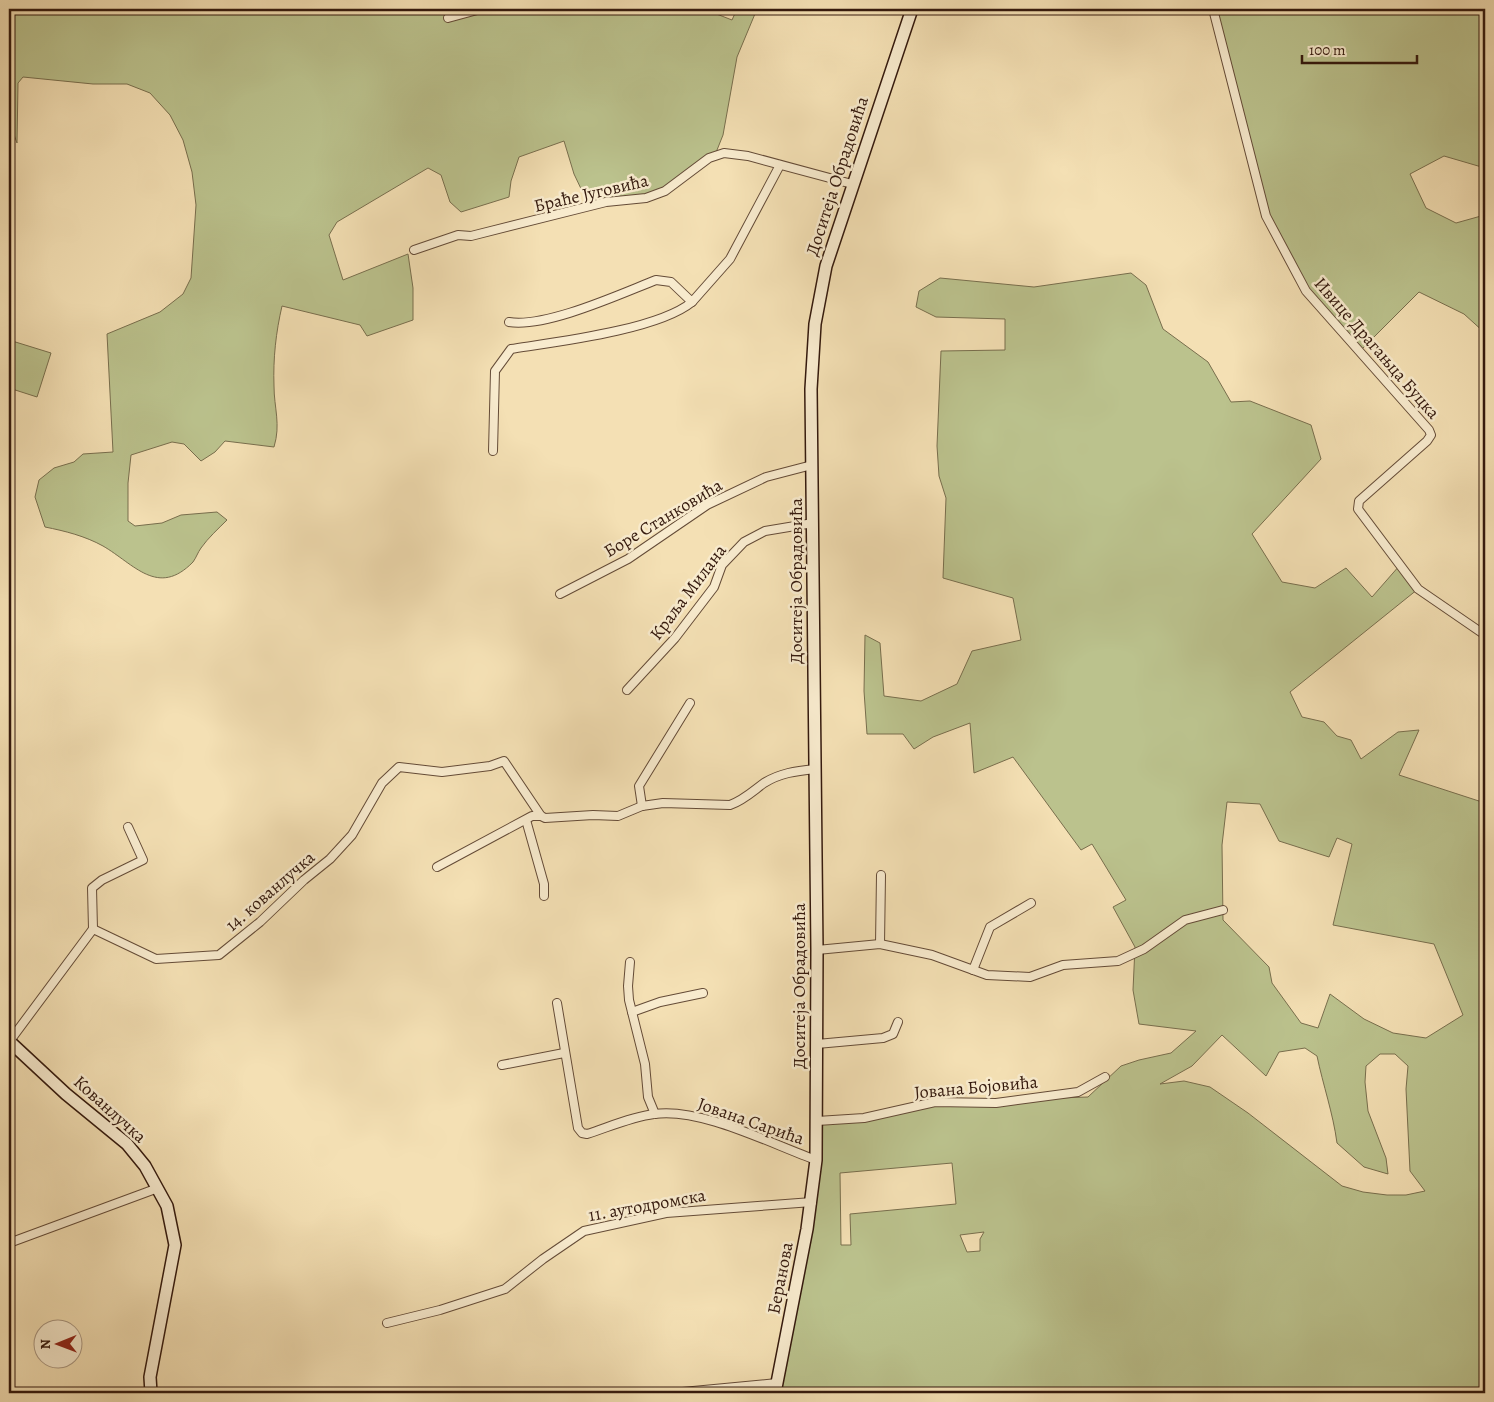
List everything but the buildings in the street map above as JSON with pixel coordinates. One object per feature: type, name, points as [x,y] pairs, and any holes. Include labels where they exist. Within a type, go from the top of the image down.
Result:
[{"type":"main road","name":"Доситеја Обрадовића","points":[[816,1164],[817,950],[812,362],[818,303],[826,266],[912,9]]},
{"type":"main road","name":"Кованлучка","points":[[9,1042],[66,1094],[127,1144],[145,1166],[167,1206],[174,1245],[150,1376],[151,1393]]},
{"type":"main road","name":"Беранова","points":[[776,1388],[812,1202],[816,1164]]},
{"type":"street","points":[[448,18],[480,9]]},
{"type":"street","name":"Ивице Драгањца Буцка","points":[[1213,9],[1266,216],[1306,291],[1429,430],[1430,435],[1427,441],[1360,501],[1358,509],[1418,589],[1485,635]]},
{"type":"street","name":"Браће Југовића","points":[[414,250],[458,235],[472,236],[606,202],[646,198],[665,191],[715,155],[724,153],[748,156],[852,184]]},
{"type":"street","points":[[493,451],[495,371],[511,349],[636,327],[683,309],[692,302],[730,259],[780,165]]},
{"type":"street","points":[[509,322],[517,324],[550,317],[656,280],[670,282],[692,302]]},
{"type":"street","name":"Боре Станковића","points":[[560,594],[628,559],[707,505],[766,477],[812,465]]},
{"type":"street","name":"Краља Милана","points":[[627,690],[675,638],[714,587],[722,565],[744,542],[765,531],[813,523]]},
{"type":"street","points":[[642,806],[639,786],[690,703]]},
{"type":"street","name":"14. кованлучка","points":[[94,929],[156,959],[219,955],[260,922],[304,880],[330,859],[352,835],[382,783],[399,767],[442,772],[490,766],[504,761],[541,816]]},
{"type":"street","points":[[437,867],[532,816],[545,818],[593,815],[618,816],[642,806],[692,803],[730,805],[738,802],[766,782],[788,772],[814,770]]},
{"type":"street","points":[[526,820],[544,884],[544,896]]},
{"type":"street","points":[[9,1042],[94,929],[92,888],[102,880],[143,860],[128,827]]},
{"type":"street","points":[[880,944],[881,875]]},
{"type":"street","points":[[973,970],[990,926],[1031,903]]},
{"type":"street","points":[[817,950],[880,944],[932,955],[987,975],[1030,977],[1062,965],[1118,962],[1144,949],[1185,920],[1222,910]]},
{"type":"street","points":[[630,962],[628,986],[632,1012],[645,1064],[648,1097],[655,1114]]},
{"type":"street","points":[[632,1012],[660,1002],[703,994]]},
{"type":"street","name":"Јована Сарића","points":[[557,1003],[578,1128],[582,1133],[587,1134],[631,1119],[655,1114],[690,1115],[816,1164]]},
{"type":"street","points":[[817,1044],[883,1038],[893,1034],[898,1022]]},
{"type":"street","points":[[502,1065],[564,1052]]},
{"type":"street","name":"Јована Бојовића","points":[[817,1122],[864,1118],[935,1102],[996,1102],[1078,1092],[1105,1077]]},
{"type":"street","points":[[9,1243],[158,1188]]},
{"type":"street","name":"11. аутодромска","points":[[387,1322],[448,1307],[506,1289],[543,1259],[584,1231],[666,1213],[812,1202]]},
{"type":"street","points":[[672,1393],[776,1388]]},
{"type":"green space","points":[[9,9],[714,9],[714,13],[732,20],[737,9],[757,9],[737,57],[723,135],[715,155],[646,198],[606,202],[584,195],[574,174],[564,141],[519,157],[511,181],[509,197],[461,212],[450,202],[441,175],[428,168],[337,222],[329,235],[343,280],[408,254],[413,288],[413,320],[367,336],[360,325],[282,306],[275,355],[274,394],[277,431],[274,447],[225,441],[215,452],[201,461],[184,444],[172,442],[131,455],[128,483],[128,521],[135,526],[162,523],[181,515],[217,512],[227,520],[204,544],[193,562],[180,572],[169,577],[157,578],[146,574],[96,542],[75,534],[45,527],[35,497],[39,480],[54,468],[74,462],[83,454],[113,452],[107,334],[160,312],[183,294],[191,278],[196,205],[192,172],[183,140],[170,115],[150,93],[127,84],[93,84],[23,77],[18,83],[17,143],[12,129],[12,100],[9,96]]},
{"type":"green space","points":[[1213,9],[1485,9],[1485,168],[1444,156],[1410,174],[1426,208],[1456,223],[1481,216],[1485,218],[1485,333],[1464,314],[1419,292],[1360,351],[1306,291],[1269,221]]},
{"type":"green space","points":[[1131,273],[1146,285],[1163,329],[1208,362],[1231,402],[1250,401],[1311,425],[1321,459],[1252,534],[1282,582],[1315,588],[1346,568],[1372,597],[1400,565],[1418,589],[1290,692],[1302,717],[1324,722],[1337,736],[1351,740],[1361,759],[1398,732],[1419,730],[1399,775],[1485,803],[1485,1393],[775,1393],[802,1256],[817,1121],[864,1118],[935,1102],[1088,1097],[1121,1066],[1171,1053],[1196,1031],[1139,1024],[1133,990],[1135,947],[1113,907],[1126,900],[1092,844],[1081,850],[1013,757],[974,773],[970,723],[933,737],[914,749],[903,734],[867,734],[864,691],[865,635],[880,643],[884,696],[921,701],[957,684],[972,651],[1021,640],[1013,598],[943,578],[946,498],[939,476],[937,446],[941,351],[1005,350],[1005,319],[936,317],[916,307],[919,291],[940,278],[1034,287]],"holes":[[[1227,802],[1260,804],[1279,841],[1329,857],[1337,838],[1352,844],[1333,925],[1434,944],[1463,1015],[1426,1038],[1393,1033],[1364,1019],[1330,994],[1318,1028],[1301,1023],[1272,983],[1269,967],[1223,920],[1222,845]],[[1222,1035],[1266,1076],[1279,1052],[1305,1048],[1317,1056],[1337,1143],[1364,1167],[1388,1174],[1386,1158],[1368,1111],[1365,1082],[1366,1066],[1380,1054],[1395,1054],[1408,1066],[1406,1089],[1410,1171],[1425,1191],[1406,1195],[1387,1195],[1363,1192],[1342,1186],[1248,1113],[1210,1087],[1184,1081],[1160,1084],[1192,1066]],[[952,1163],[956,1204],[850,1214],[851,1245],[841,1245],[840,1173]],[[984,1232],[980,1239],[980,1251],[967,1252],[960,1235]]]},
{"type":"green space","points":[[9,340],[51,353],[37,397],[9,388]]}]
